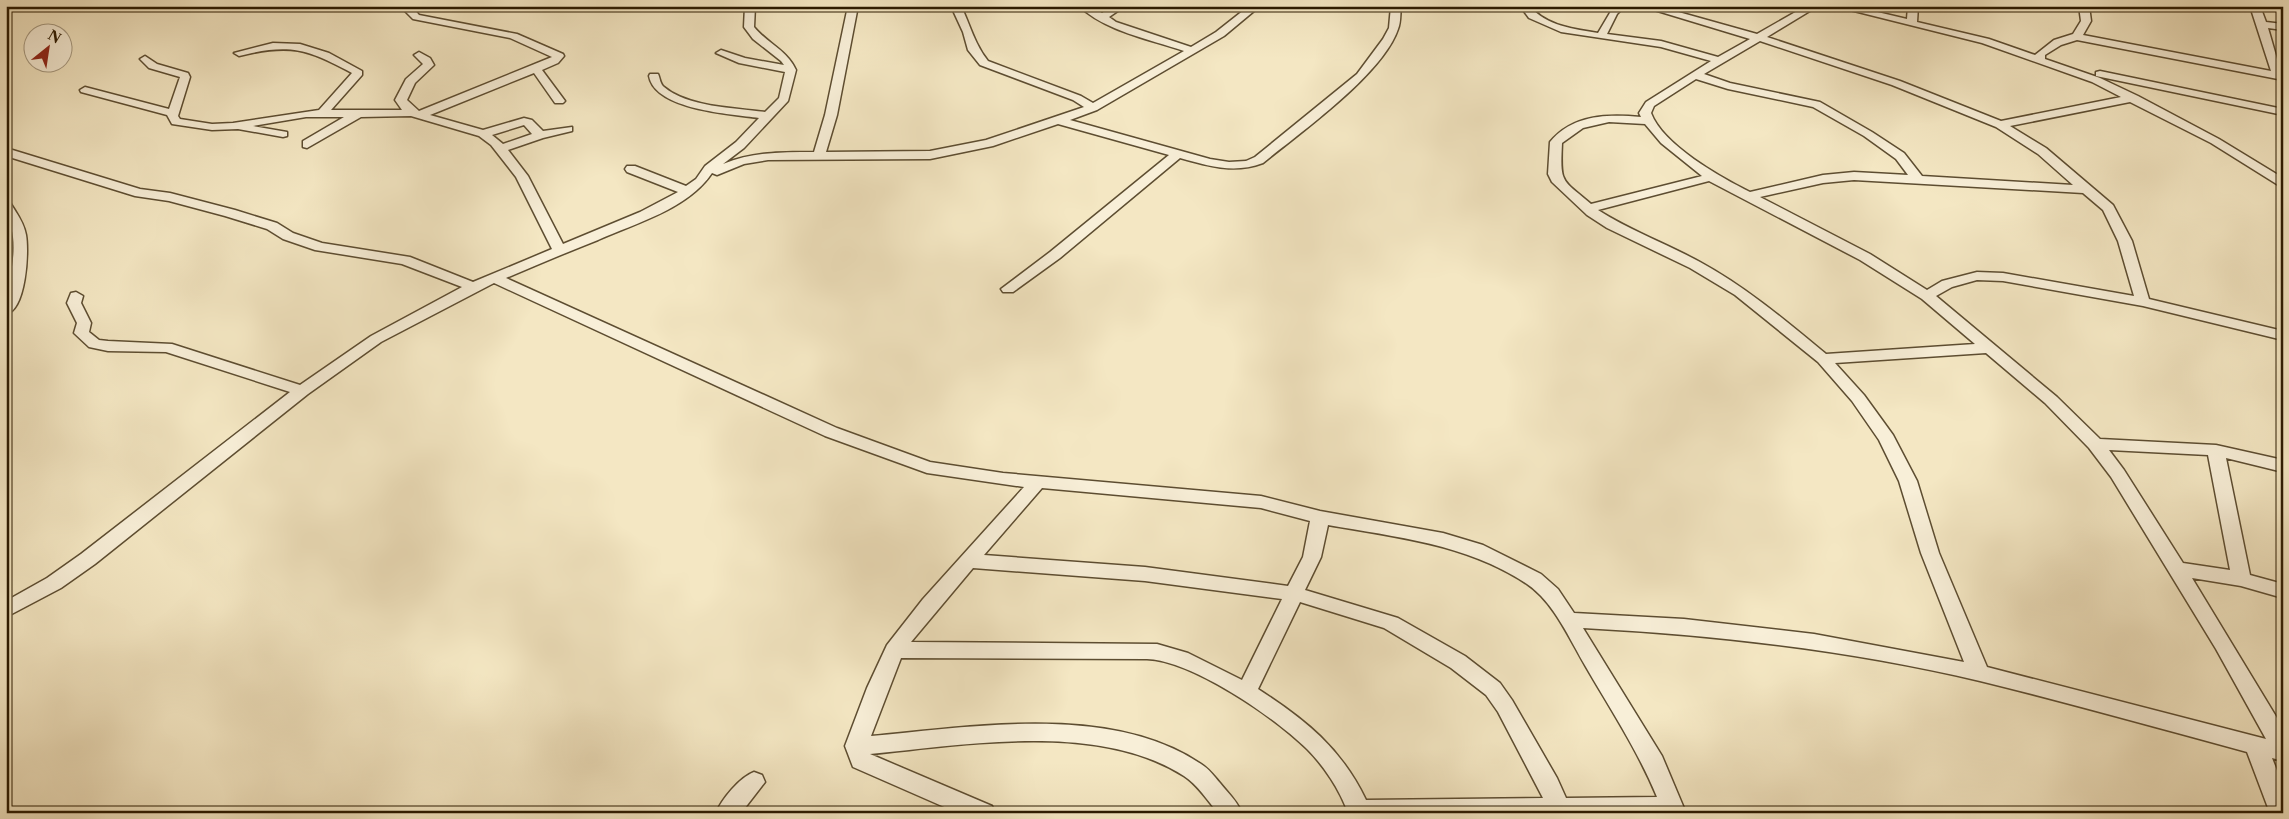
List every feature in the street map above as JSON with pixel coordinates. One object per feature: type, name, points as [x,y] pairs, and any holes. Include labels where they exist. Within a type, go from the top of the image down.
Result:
[{"type":"street","points":[[398,6],[406,8],[416,17],[513,36],[559,56],[554,61],[536,69],[416,114]]},
{"type":"street","points":[[704,178],[709,169],[740,145],[784,99],[791,70],[786,59],[758,37],[749,27],[750,6]]},
{"type":"street","points":[[819,154],[830,114],[853,6]]},
{"type":"street","points":[[956,6],[968,32],[973,50],[984,62],[1077,98],[1093,108]]},
{"type":"street","points":[[1084,6],[1100,18],[1131,31],[1190,50]]},
{"type":"street","points":[[1100,18],[1120,6]]},
{"type":"street","points":[[6,610],[54,583],[88,559],[302,391],[376,339],[473,287],[645,215],[673,201],[704,178],[730,165],[749,159],[819,154],[930,155],[989,143],[1093,108],[1220,34],[1255,6]]},
{"type":"street","points":[[1058,120],[1178,154],[1238,168],[1254,163],[1266,156],[1360,76],[1388,40],[1394,28],[1396,6]]},
{"type":"street","points":[[1525,6],[1529,15],[1560,29],[1667,46],[1720,61]]},
{"type":"street","points":[[1602,35],[1613,13],[1620,6]]},
{"type":"street","points":[[1646,6],[1758,38],[1896,83],[2000,125],[2042,152],[2104,203],[2120,228],[2143,302]]},
{"type":"street","points":[[1813,6],[1695,75],[1650,104],[1645,113],[1648,121],[1665,142],[1710,177],[1866,257],[1927,296],[2051,400],[2095,444],[2118,474],[2177,569],[2283,750]]},
{"type":"street","points":[[1839,6],[1985,41],[2096,80],[2215,141],[2283,184]]},
{"type":"street","points":[[1912,23],[1913,6]]},
{"type":"street","points":[[2077,37],[2086,21],[2084,6]]},
{"type":"street","points":[[2040,59],[2040,54],[2048,48],[2067,38],[2077,37],[2280,76],[2255,6]]},
{"type":"street","points":[[2262,24],[2283,27]]},
{"type":"street","points":[[1985,41],[2048,48]]},
{"type":"street","points":[[239,53],[267,45],[284,43],[320,51],[357,71],[358,74],[323,113]]},
{"type":"street","points":[[721,53],[750,63],[791,70]]},
{"type":"street","points":[[416,114],[404,106],[401,100],[410,82],[429,65],[419,55]]},
{"type":"street","points":[[145,59],[152,66],[178,71],[185,77],[172,113],[176,122],[185,124],[212,127],[233,126],[295,115],[361,112],[416,114],[483,134],[495,142],[522,176],[560,251]]},
{"type":"street","points":[[2056,65],[2283,112]]},
{"type":"street","points":[[536,69],[559,101]]},
{"type":"street","points":[[1695,75],[1737,88],[1816,104],[1868,134],[1900,156],[1919,181]]},
{"type":"street","points":[[654,76],[656,86],[667,94],[702,105],[768,116]]},
{"type":"street","points":[[85,90],[119,98],[136,106],[158,108],[172,113]]},
{"type":"street","points":[[2000,125],[2134,98]]},
{"type":"street","points":[[307,144],[361,112]]},
{"type":"street","points":[[1648,121],[1604,118],[1590,120],[1573,128],[1555,144],[1554,174],[1558,182],[1592,212],[1612,225],[1695,264],[1740,292],[1823,359],[1872,417],[1887,438],[1900,464],[1908,481],[1930,553],[1979,673]]},
{"type":"street","points":[[483,134],[524,121],[528,122],[540,135]]},
{"type":"street","points":[[233,126],[283,134]]},
{"type":"street","points":[[499,149],[540,135],[568,129]]},
{"type":"street","points":[[6,152],[139,193],[170,197],[272,226],[288,236],[320,247],[405,260],[473,287]]},
{"type":"street","points":[[1008,289],[1055,255],[1178,154]]},
{"type":"street","points":[[631,170],[688,191]]},
{"type":"street","points":[[1592,212],[1592,208],[1599,205],[1710,177]]},
{"type":"street","points":[[1749,196],[1835,177],[2086,189]]},
{"type":"street","points":[[6,207],[16,222],[20,236],[19,279],[6,310]]},
{"type":"street","points":[[1927,296],[1947,284],[1977,276],[2003,277],[2143,302],[2283,336]]},
{"type":"street","points":[[494,278],[831,432],[926,467],[1003,479],[1245,500],[1443,539],[1476,550],[1534,579],[1551,594],[1654,763],[1673,810],[1360,812],[1332,764],[1315,743],[1246,692],[1182,659],[1162,652],[894,650]]},
{"type":"street","points":[[76,296],[74,303],[84,323],[81,333],[94,344],[167,348],[302,391]]},
{"type":"street","points":[[1823,359],[1990,348]]},
{"type":"street","points":[[2095,444],[2216,450],[2283,466]]},
{"type":"street","points":[[2216,450],[2241,578]]},
{"type":"street","points":[[984,813],[880,770],[861,760],[856,746],[877,688],[894,650],[930,604],[971,561],[1038,482]]},
{"type":"street","points":[[1246,692],[1312,557],[1320,516]]},
{"type":"street","points":[[971,561],[1145,574],[1295,594],[1391,623],[1414,635],[1479,677],[1493,689],[1505,706],[1549,785],[1559,811]]},
{"type":"street","points":[[2177,569],[2241,578],[2283,591]]},
{"type":"street","points":[[1568,620],[1636,622],[1732,631],[1814,642],[1979,673],[2256,746],[2283,750]]},
{"type":"street","points":[[856,746],[1028,732],[1108,738],[1137,744],[1163,754],[1194,770],[1231,813]]},
{"type":"street","points":[[2256,746],[2282,813]]},
{"type":"street","points":[[727,813],[754,782]]},
{"type":"waterway","points":[[6,10],[18,6]]}]
